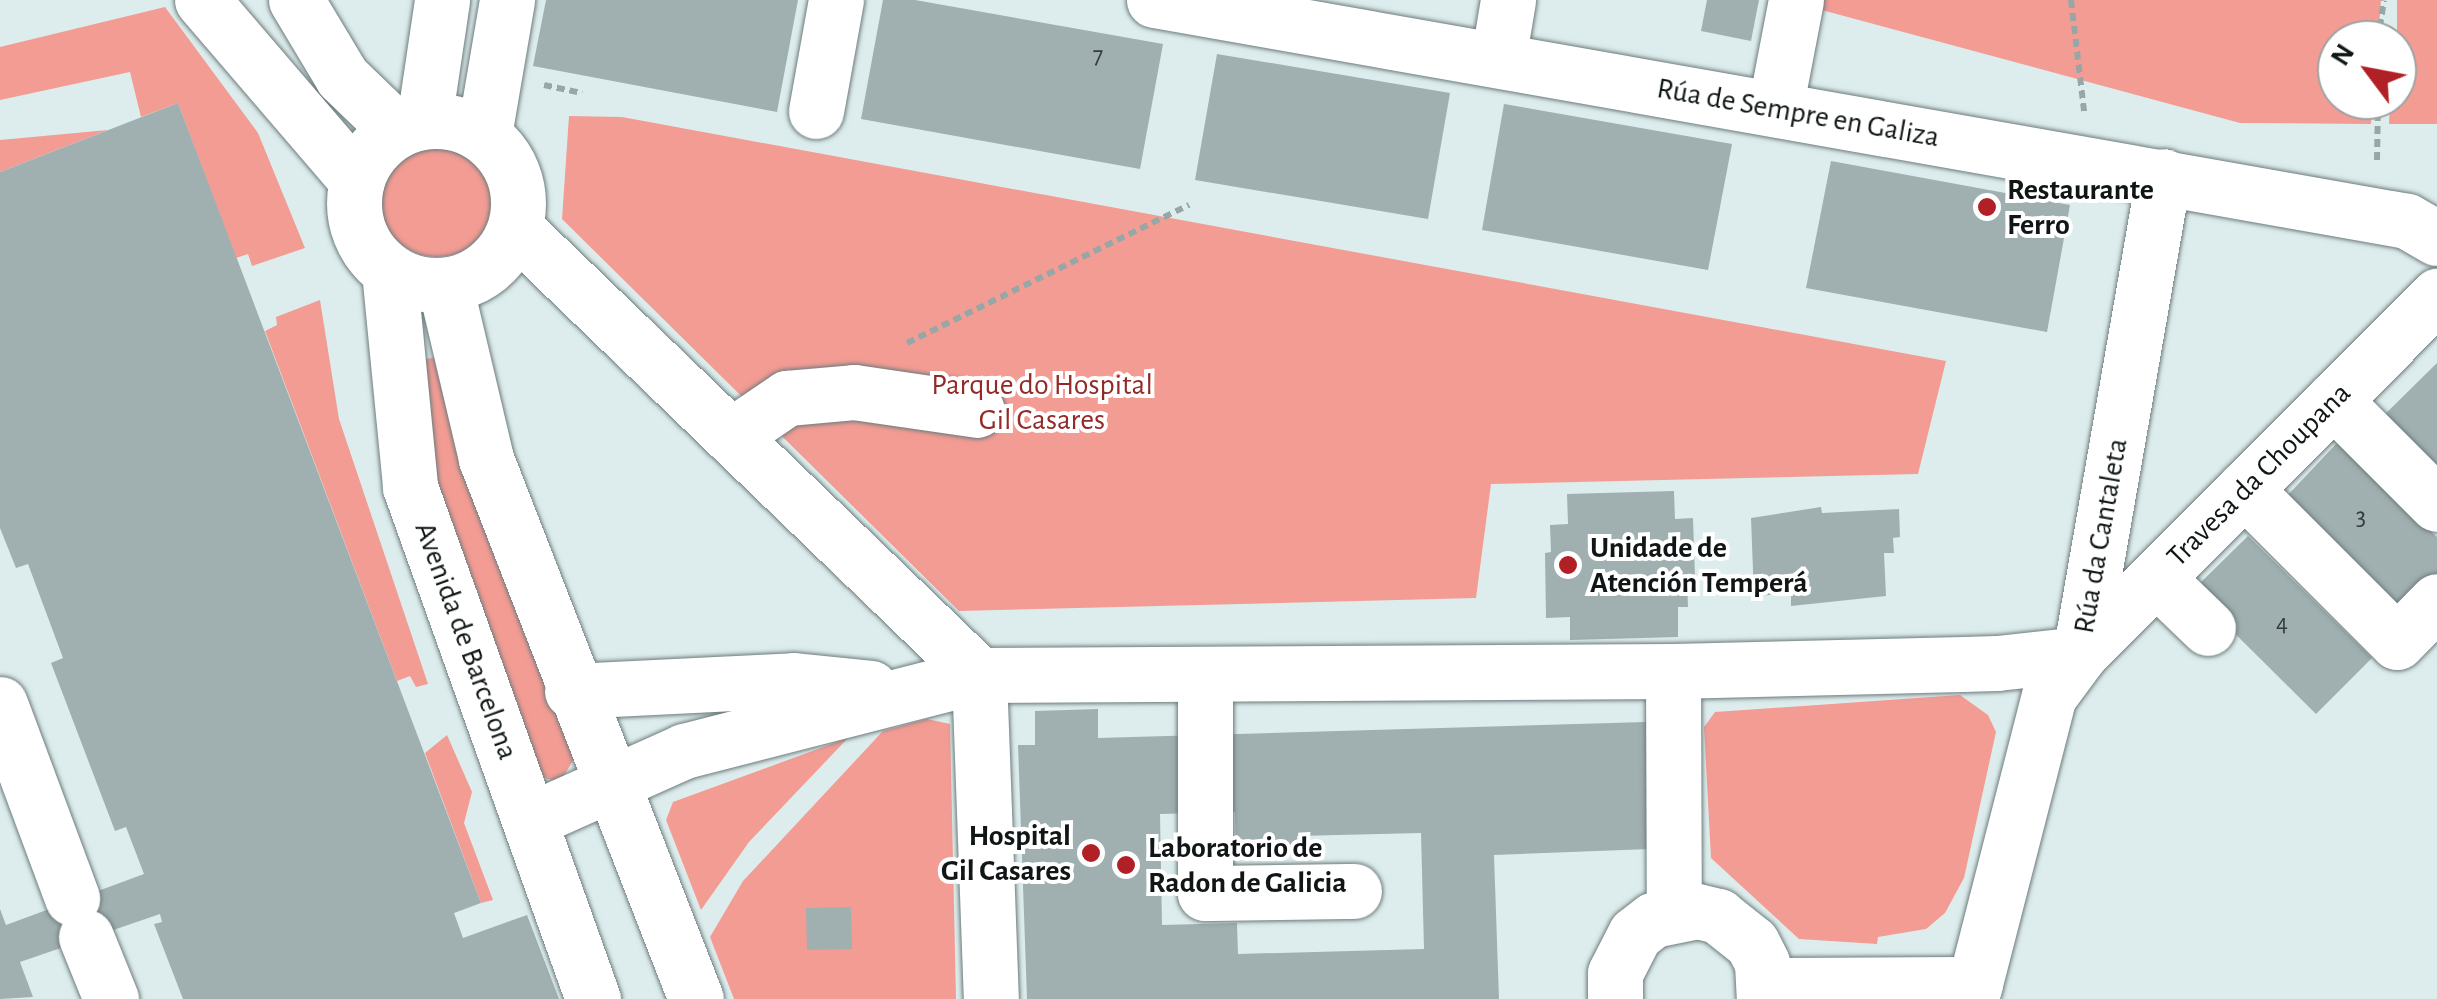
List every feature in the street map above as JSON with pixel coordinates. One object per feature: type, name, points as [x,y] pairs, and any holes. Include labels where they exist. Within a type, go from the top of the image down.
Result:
[{"type":"street","points":[[296,0],[342,77],[410,125]]},
{"type":"street","points":[[410,125],[442,0]]},
{"type":"street","points":[[484,135],[507,0]]},
{"type":"street","points":[[816,111],[836,0]]},
{"type":"street","name":"Rúa de Sempre en Galiza","points":[[1154,0],[1214,5],[1498,60],[2407,221],[2437,238]]},
{"type":"street","points":[[1498,60],[1508,0]]},
{"type":"street","points":[[1775,109],[1796,0]]},
{"type":"street","points":[[231,12],[357,181]]},
{"type":"street","points":[[455,123],[484,135],[515,176],[515,228],[488,267],[446,285],[389,271],[358,231],[357,181],[365,161],[410,125],[455,123]]},
{"type":"street","name":"Rúa da Cantaleta","points":[[1973,992],[2036,731],[2049,696],[2080,654],[2163,176]]},
{"type":"street","points":[[515,228],[979,675],[991,999]]},
{"type":"street","name":"Avenida de Barcelona","points":[[389,271],[410,487],[593,999]]},
{"type":"street","points":[[446,285],[486,459],[572,691],[696,999]]},
{"type":"street","name":"Travesa da Choupana","points":[[2080,654],[2437,296]]},
{"type":"street","points":[[731,436],[787,398],[854,392],[977,410]]},
{"type":"street","points":[[2333,400],[2437,504]]},
{"type":"street","points":[[2244,490],[2397,642],[2437,601]]},
{"type":"street","points":[[2156,578],[2208,628]]},
{"type":"street","points":[[530,820],[684,751],[979,675],[1672,671],[1997,663],[2080,654]]},
{"type":"street","points":[[1672,671],[1674,913]]},
{"type":"street","points":[[1205,674],[1204,892],[1354,891]]},
{"type":"street","points":[[572,691],[794,680],[904,692]]},
{"type":"street","points":[[0,704],[111,999]]},
{"type":"street","points":[[1615,999],[1622,952],[1653,920],[1696,911],[1737,927],[1762,963],[1765,992],[1973,992]]},
{"type":"path","points":[[2070,0],[2086,92],[2083,117]]},
{"type":"path","points":[[553,87],[582,92]]},
{"type":"path","points":[[2377,160],[2378,120]]},
{"type":"path","points":[[901,345],[1189,206]]},
{"type":"green space","points":[[1820,0],[2381,0],[2380,20],[2317,20],[2317,120],[2371,120],[2371,124],[2240,123],[1818,9]]},
{"type":"green space","points":[[2397,0],[2437,0],[2437,124],[2389,124],[2389,120],[2417,120],[2417,20],[2397,20]]},
{"type":"green space","points":[[165,7],[258,133],[305,248],[252,266],[248,254],[236,258],[178,103],[141,117],[130,72],[0,100],[0,47]]},
{"type":"green space","name":"Parque do Hospital Gil Casares","points":[[569,116],[622,117],[1946,361],[1918,474],[1491,484],[1476,598],[959,611],[562,219]]},
{"type":"green space","points":[[108,130],[0,172],[0,140]]},
{"type":"green space","points":[[437,143],[459,148],[477,160],[489,178],[494,200],[489,222],[477,240],[459,252],[437,257],[415,252],[397,240],[385,222],[380,200],[385,178],[397,160],[415,148]]},
{"type":"green space","points":[[320,300],[339,419],[428,684],[416,687],[410,676],[397,681],[265,331],[277,325],[276,317]]},
{"type":"green space","points":[[435,357],[574,759],[560,782],[537,776],[446,545],[415,362]]},
{"type":"green space","points":[[1960,695],[1988,715],[1996,732],[1964,878],[1945,913],[1926,929],[1878,937],[1877,944],[1799,939],[1711,858],[1704,727],[1715,712]]},
{"type":"green space","points":[[927,719],[950,724],[956,999],[734,999],[710,937],[743,881],[883,731]]},
{"type":"green space","points":[[447,735],[472,792],[464,823],[493,900],[481,903],[425,753]]},
{"type":"green space","points":[[848,738],[749,842],[701,910],[666,820],[673,802]]},
{"type":"building","points":[[546,0],[798,0],[777,112],[533,66]]},
{"type":"building","points":[[883,0],[915,0],[1163,44],[1140,169],[861,119]]},
{"type":"building","points":[[1707,0],[1759,0],[1751,41],[1701,31]]},
{"type":"building","points":[[1217,54],[1450,93],[1428,219],[1195,180]]},
{"type":"building","points":[[178,103],[481,903],[454,913],[463,938],[527,915],[559,999],[183,999],[154,924],[162,922],[160,914],[20,962],[33,997],[0,999],[0,909],[6,925],[144,874],[126,827],[115,831],[51,663],[63,658],[28,564],[16,568],[0,528],[0,172]]},
{"type":"building","points":[[1504,104],[1732,144],[1708,270],[1482,230]]},
{"type":"building","points":[[1831,161],[2070,205],[2047,332],[1806,288]]},
{"type":"building","points":[[2437,363],[2437,487],[2375,424]]},
{"type":"building","points":[[2338,442],[2437,537],[2437,595],[2411,622],[2284,499]]},
{"type":"building","name":"Unidade de Atención Temperá","points":[[1674,491],[1675,519],[1693,518],[1695,577],[1687,578],[1688,607],[1678,607],[1678,637],[1570,640],[1570,617],[1546,618],[1545,553],[1551,552],[1550,525],[1568,524],[1567,494]]},
{"type":"building","points":[[1821,507],[1822,513],[1899,509],[1900,537],[1893,538],[1894,553],[1884,553],[1886,596],[1791,606],[1791,592],[1754,597],[1751,518]]},
{"type":"building","points":[[2248,536],[2372,658],[2316,714],[2192,591]]},
{"type":"building","name":"Hospital Gil Casares","points":[[1098,709],[1098,738],[1646,722],[1650,849],[1494,855],[1499,999],[1027,999],[1018,745],[1035,745],[1035,711]],"holes":[[[1235,812],[1236,857],[1298,855],[1297,836],[1421,833],[1424,949],[1238,954],[1237,923],[1162,925],[1160,814]]]},
{"type":"building","points":[[851,907],[852,949],[807,950],[806,908]]},
{"type":"place","name":"Restaurante Ferro","points":[[1987,207]]},
{"type":"place","name":"Unidade de Atención Temperá","points":[[1568,565]]},
{"type":"place","name":"Hospital Gil Casares","points":[[1091,853]]},
{"type":"place","name":"Laboratorio de Radon de Galicia","points":[[1126,865]]}]
